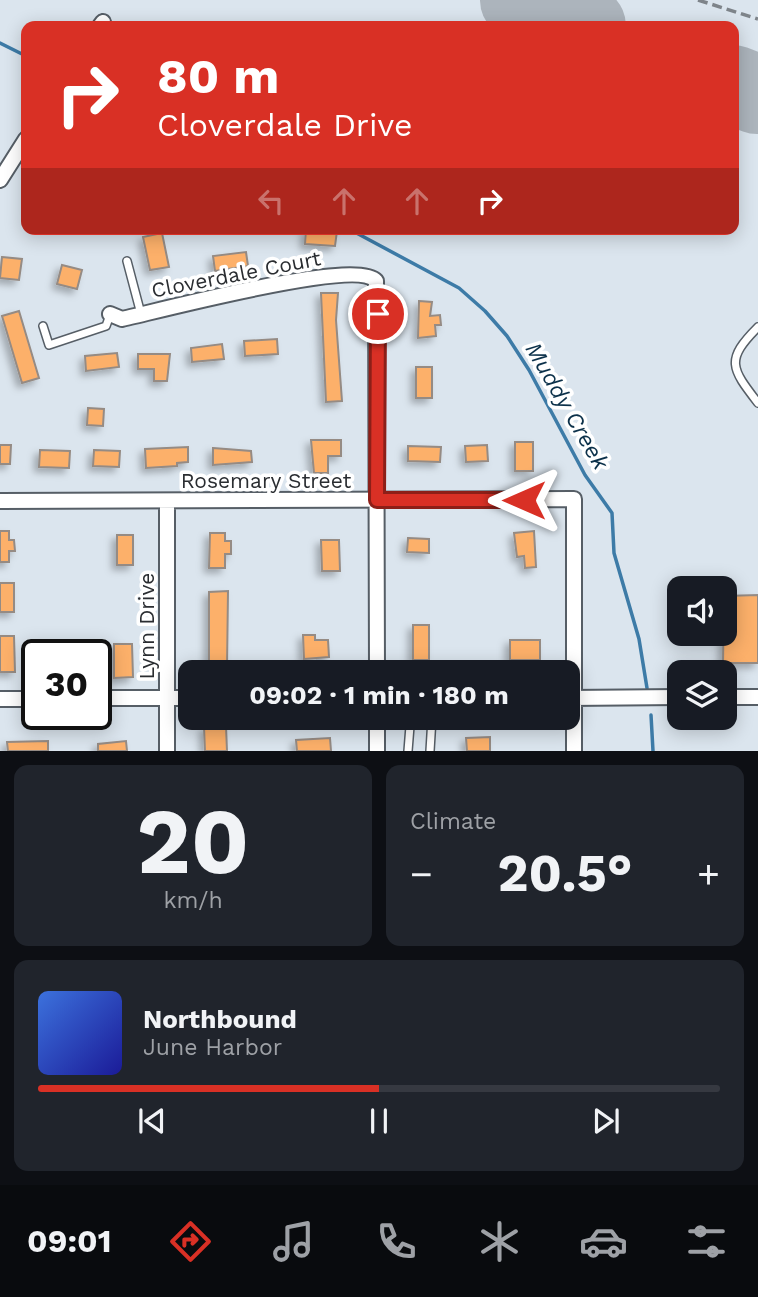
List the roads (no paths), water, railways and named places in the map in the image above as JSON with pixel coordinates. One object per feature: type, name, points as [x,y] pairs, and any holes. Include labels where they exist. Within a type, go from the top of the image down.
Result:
[{"type":"street","points":[[0,180],[21,147]]},
{"type":"street","name":"Cloverdale Court","points":[[110,314],[122,319],[279,283],[353,273],[372,276],[378,287],[377,500]]},
{"type":"street","name":"Rosemary Street","points":[[0,501],[574,499],[572,660]]},
{"type":"street","points":[[377,500],[377,660]]},
{"type":"street","name":"Lynn Drive","points":[[167,501],[167,751]]},
{"type":"street","points":[[580,698],[667,697]]},
{"type":"street","points":[[737,697],[758,697]]},
{"type":"street","points":[[112,698],[178,698]]},
{"type":"street","points":[[0,699],[21,699]]},
{"type":"street","points":[[377,730],[377,751]]},
{"type":"street","points":[[573,730],[574,751]]},
{"type":"lane","points":[[127,261],[141,315]]},
{"type":"lane","points":[[43,326],[49,345],[106,326],[110,314]]},
{"type":"lane","points":[[758,327],[739,346],[733,360],[737,374],[758,403]]},
{"type":"lane","points":[[408,751],[410,730]]},
{"type":"lane","points":[[430,751],[431,730]]},
{"type":"waterway","name":"Muddy Creek","points":[[0,43],[21,54]]},
{"type":"waterway","name":"Muddy Creek","points":[[360,235],[459,288],[485,311],[507,336],[529,370],[585,475],[612,513],[614,553],[639,639],[647,688]]},
{"type":"waterway","points":[[651,715],[653,751]]},
{"type":"railway","points":[[698,0],[758,19]]}]
